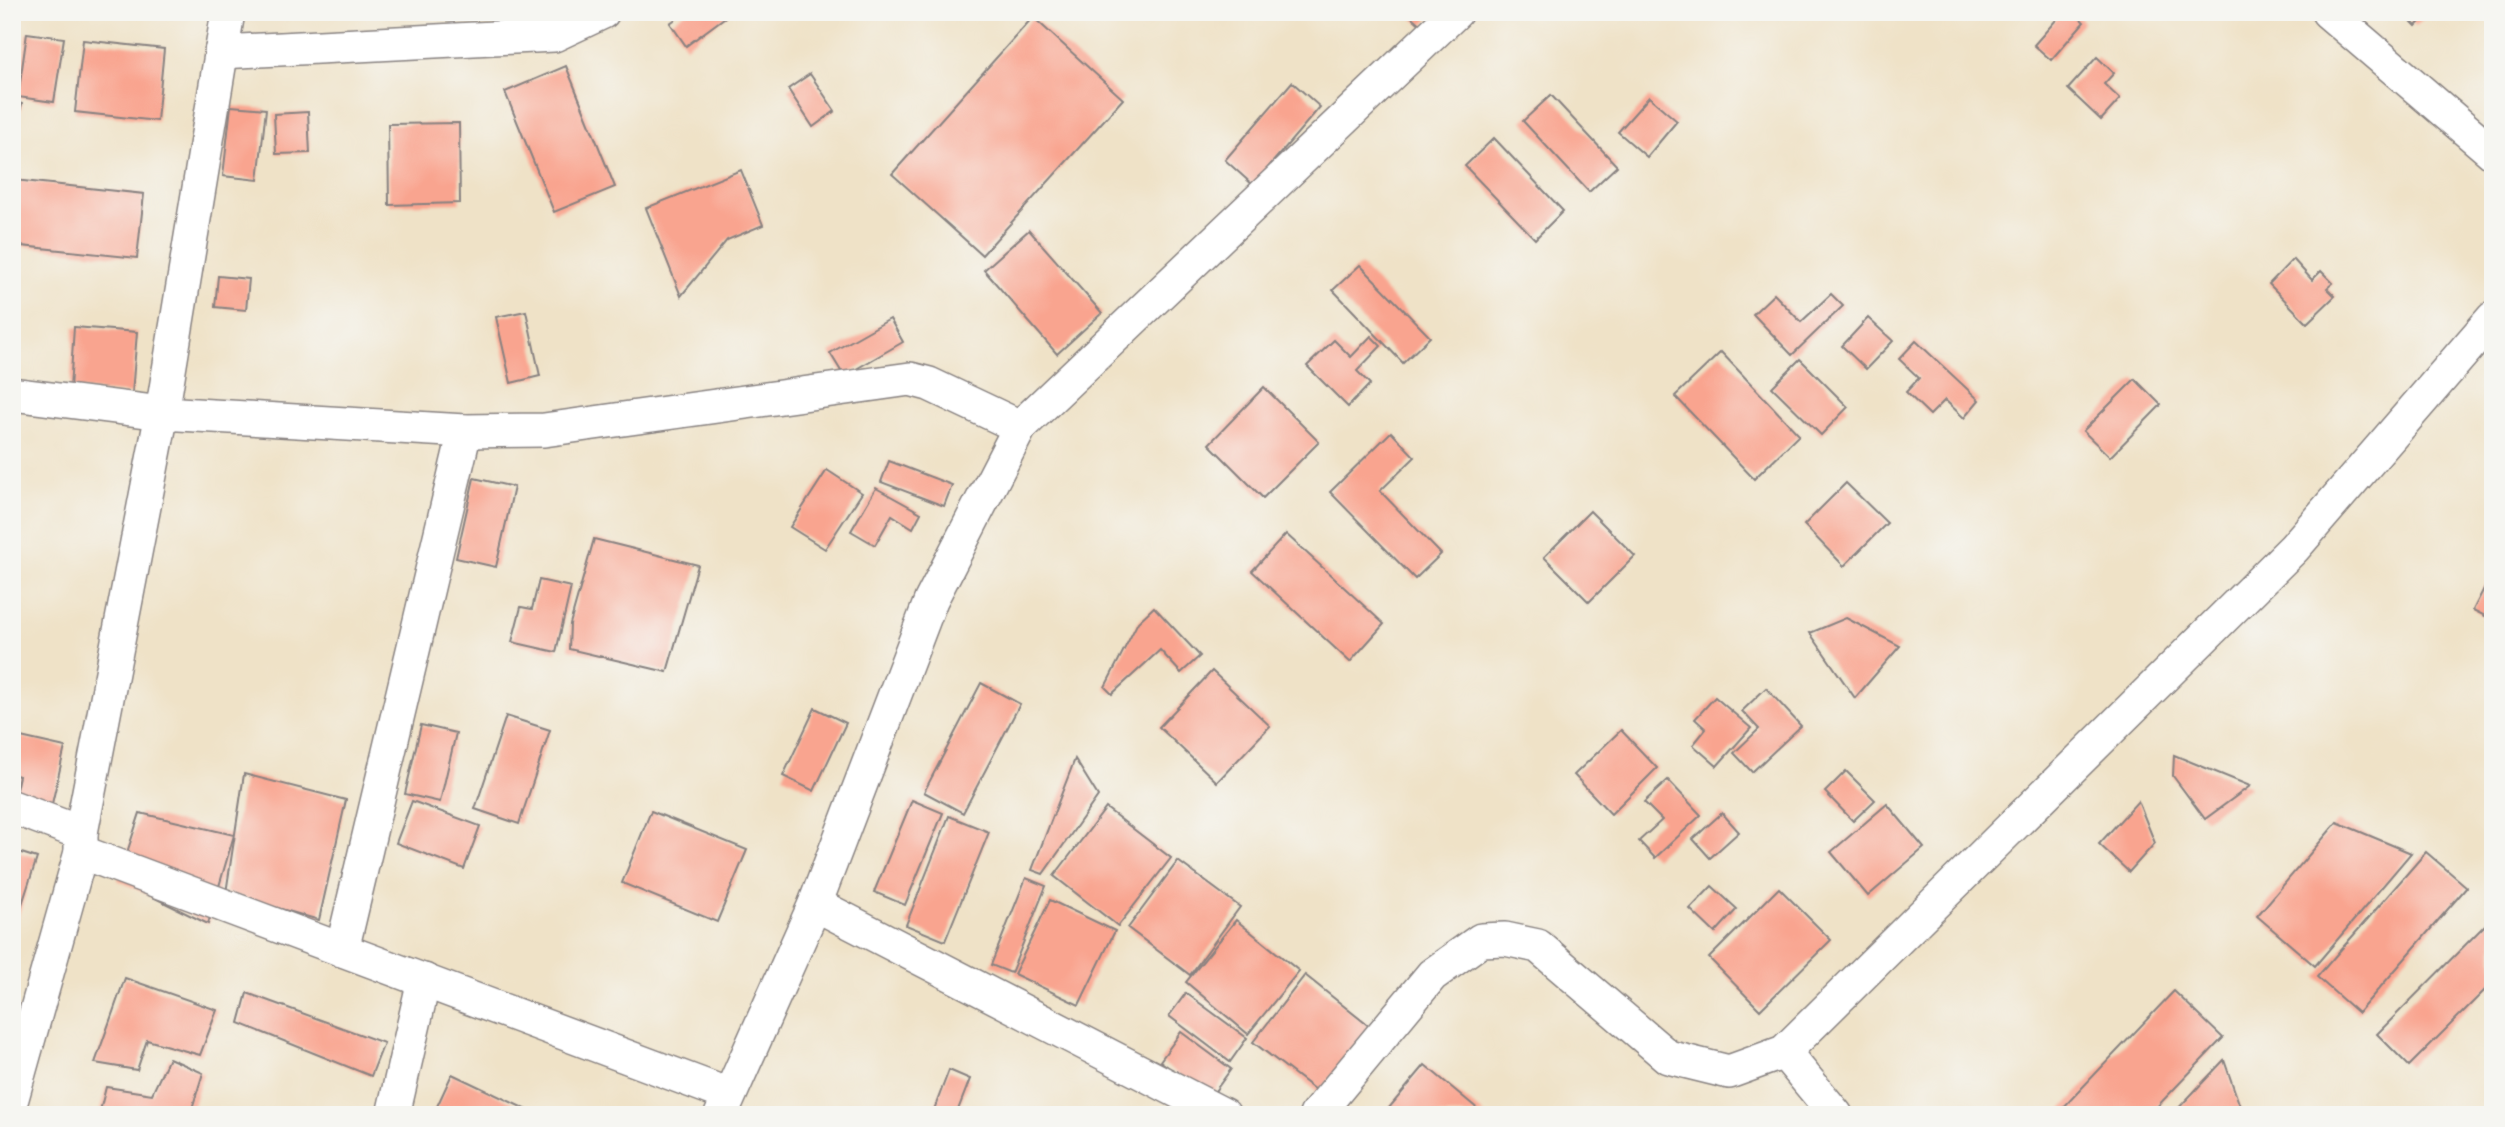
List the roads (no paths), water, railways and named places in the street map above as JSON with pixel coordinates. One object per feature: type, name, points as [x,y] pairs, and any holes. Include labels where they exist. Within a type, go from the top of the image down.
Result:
[{"type":"street","points":[[12,1098],[81,842],[162,413],[228,12]]},
{"type":"street","points":[[221,52],[556,24],[603,12]]},
{"type":"street","points":[[12,807],[81,842],[725,1105],[815,904],[931,600],[1020,427],[1456,12]]},
{"type":"street","points":[[2328,12],[2493,153]]},
{"type":"street","points":[[1316,1115],[1432,975],[1481,940],[1506,939],[1538,946],[1668,1057],[1729,1072],[1784,1052],[2294,548],[2493,318]]},
{"type":"street","points":[[12,394],[162,413],[465,431],[544,430],[910,379],[929,384],[1020,427]]},
{"type":"street","points":[[342,950],[465,431]]},
{"type":"street","points":[[815,904],[1224,1115]]},
{"type":"street","points":[[393,1115],[424,980]]},
{"type":"street","points":[[1784,1052],[1836,1115]]}]
